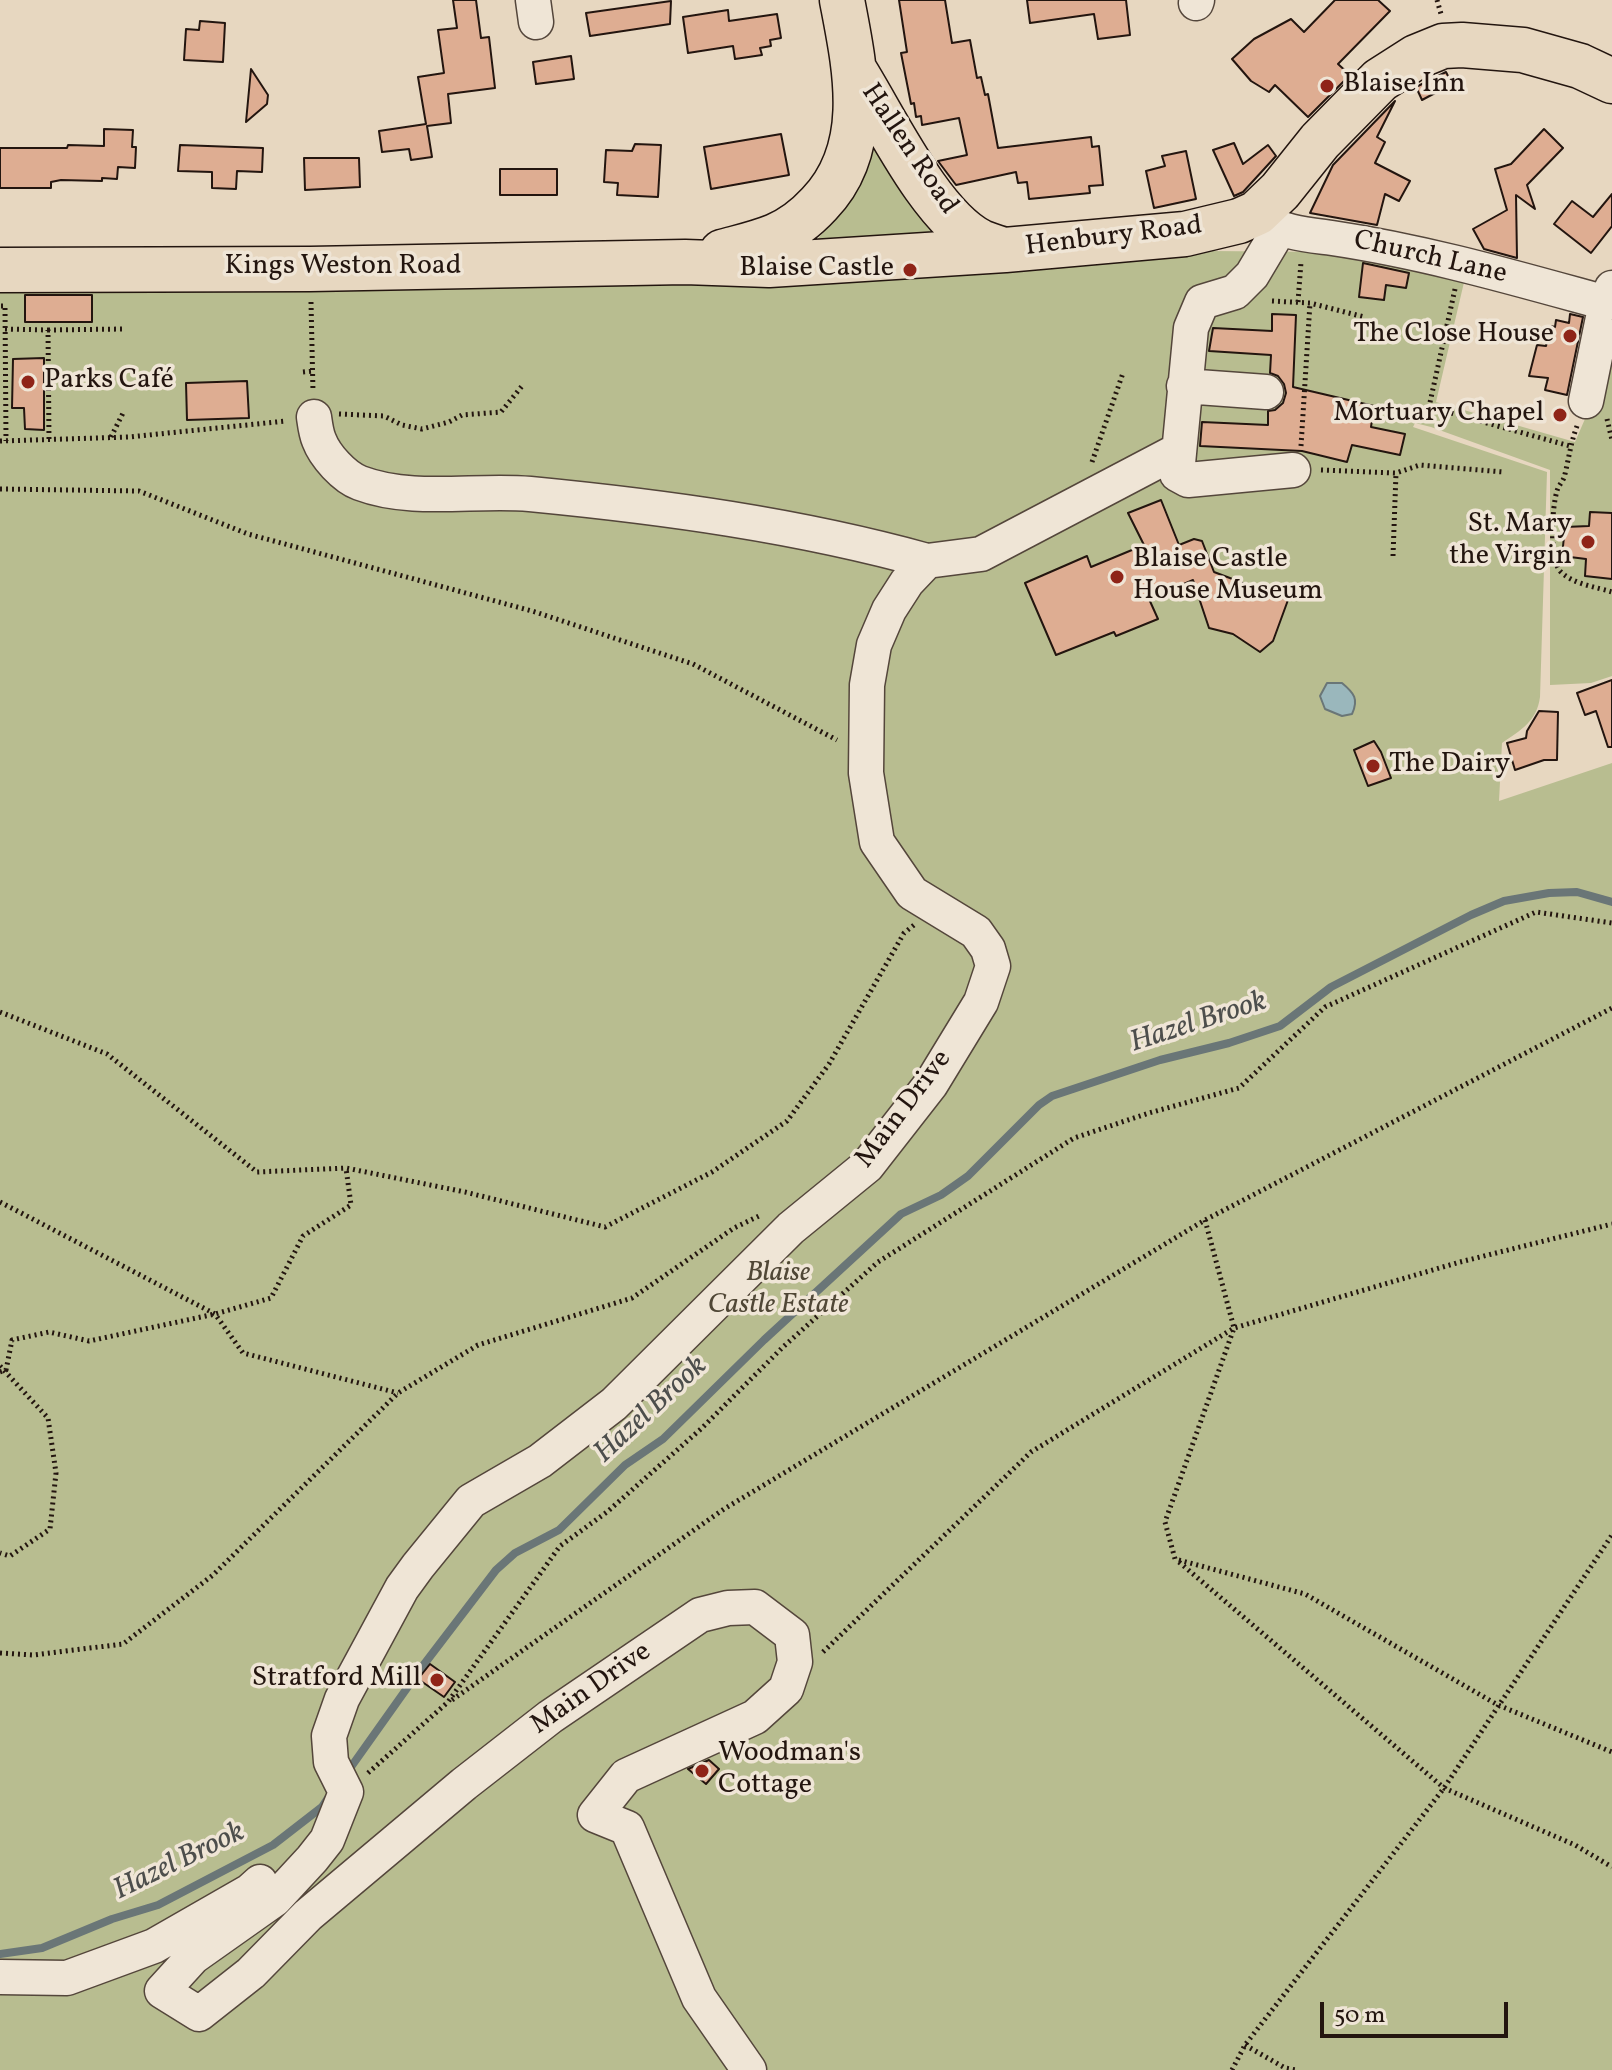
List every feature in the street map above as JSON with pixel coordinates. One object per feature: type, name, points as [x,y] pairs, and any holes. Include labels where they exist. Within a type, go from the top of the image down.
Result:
[{"type":"main road","name":"Hallen Road","points":[[685,262],[777,236],[804,219],[826,196],[843,171],[853,141],[855,71],[842,0]]},
{"type":"main road","name":"Henbury Road","points":[[685,262],[769,265],[1005,250],[1185,234],[1239,221],[1280,225],[1305,148],[1380,80],[1416,57],[1443,46],[1523,50],[1580,66],[1612,81]]},
{"type":"main road","name":"Hallen Road","points":[[855,71],[925,186],[957,223],[980,241],[1005,250]]},
{"type":"main road","name":"Kings Weston Road","points":[[0,270],[310,269],[685,262]]},
{"type":"street","name":"Church Lane","points":[[1280,225],[1398,248],[1609,296]]},
{"type":"street","points":[[1280,225],[1252,275],[1235,292],[1202,302],[1191,328],[1177,474],[1188,480],[1296,470]]},
{"type":"street","points":[[1596,412],[1609,296]]},
{"type":"street","points":[[1184,386],[1266,392]]},
{"type":"street","points":[[314,417],[319,442],[337,467],[358,483],[399,492],[509,492],[655,506],[818,536],[927,561],[981,554],[1177,451]]},
{"type":"street","name":"Main Drive","points":[[786,1689],[795,1662],[792,1635],[755,1607],[728,1608],[700,1615],[550,1717],[464,1784],[308,1915],[251,1973],[199,2014],[162,1991],[193,1957],[275,1899],[327,1840],[346,1792],[331,1762],[329,1736],[342,1699],[402,1588],[471,1501],[540,1461],[614,1404],[791,1228],[867,1166],[931,1084],[981,1002],[993,966],[988,949],[976,932],[912,893],[877,842],[866,773],[867,685],[874,645],[889,610],[907,582],[927,561]]},
{"type":"street","points":[[749,2070],[699,1998],[627,1828],[595,1815],[626,1776],[755,1717],[786,1689]]},
{"type":"street","points":[[0,1977],[67,1978],[154,1946],[250,1891],[346,1792]]},
{"type":"path","points":[[1280,225],[1298,302]]},
{"type":"path","points":[[310,269],[314,417]]},
{"type":"path","points":[[1457,277],[1429,407],[1570,446]]},
{"type":"path","points":[[1272,301],[1310,303],[1364,317]]},
{"type":"path","points":[[1310,303],[1296,470],[1396,473],[1420,465],[1503,472]]},
{"type":"path","points":[[0,306],[5,306],[3,441],[110,438],[233,428],[356,413],[384,416],[402,425],[422,429],[462,415],[501,412],[522,386]]},
{"type":"path","points":[[5,329],[124,329]]},
{"type":"path","points":[[48,330],[49,440]]},
{"type":"path","points":[[303,372],[313,371]]},
{"type":"path","points":[[1093,472],[1093,458],[1123,373]]},
{"type":"path","points":[[1612,440],[1596,412],[1570,446],[1565,479],[1557,492],[1553,525],[1559,570],[1584,584],[1612,592]]},
{"type":"path","points":[[110,438],[123,413]]},
{"type":"path","points":[[1393,556],[1396,473]]},
{"type":"path","points":[[0,489],[139,491],[248,534],[532,611],[693,664],[866,755]]},
{"type":"path","points":[[0,1012],[107,1054],[257,1172],[346,1168],[465,1192],[605,1227],[712,1172],[787,1121],[829,1064],[864,998],[904,933],[937,908]]},
{"type":"path","points":[[448,1702],[560,1546],[607,1512],[678,1449],[783,1347],[878,1262],[1074,1138],[1239,1088],[1325,1007],[1536,912],[1612,923]]},
{"type":"path","points":[[346,1792],[448,1702],[724,1509],[1205,1220],[1612,1008]]},
{"type":"path","points":[[0,1553],[10,1556],[50,1529],[56,1473],[48,1418],[2,1369],[12,1340],[49,1332],[89,1341],[215,1314],[271,1298],[303,1236],[351,1205],[346,1168]]},
{"type":"path","points":[[0,1202],[215,1314],[243,1353],[398,1393]]},
{"type":"path","points":[[1205,1220],[1234,1328],[1165,1522],[1175,1559],[1444,1788],[1575,1845],[1612,1867]]},
{"type":"path","points":[[786,1689],[1031,1452],[1234,1328],[1460,1262],[1612,1224]]},
{"type":"path","points":[[0,1653],[33,1655],[123,1644],[213,1575],[398,1393],[478,1345],[632,1298],[734,1228]]},
{"type":"path","points":[[1232,2070],[1245,2045],[1444,1788],[1612,1535]]},
{"type":"path","points":[[1175,1559],[1305,1594],[1498,1705],[1612,1752]]},
{"type":"path","points":[[1245,2045],[1285,2068],[1296,2070]]},
{"type":"green space","points":[[870,137],[943,239],[811,245],[851,197],[863,169]]},
{"type":"green space","name":"Blaise Castle Estate","points":[[1209,251],[1331,252],[1465,278],[1436,402],[1575,442],[1607,368],[1612,344],[1612,676],[1591,683],[1550,685],[1550,470],[1431,427],[1415,423],[1413,427],[1547,472],[1540,697],[1532,719],[1502,743],[1499,801],[1612,763],[1612,2070],[0,2070],[0,281],[754,280],[982,274]]},
{"type":"water","points":[[1327,683],[1342,683],[1352,693],[1355,704],[1352,714],[1342,716],[1325,709],[1320,696]]},
{"type":"building","points":[[453,0],[476,0],[481,38],[489,37],[495,88],[448,94],[451,123],[427,126],[432,157],[411,160],[409,149],[382,152],[379,131],[426,124],[418,77],[444,73],[438,30],[457,28]]},
{"type":"building","points":[[899,0],[945,0],[952,43],[970,40],[977,78],[981,77],[985,95],[988,94],[998,148],[1091,137],[1092,147],[1099,146],[1103,185],[1089,186],[1090,193],[1029,199],[1027,182],[1018,183],[1016,172],[956,185],[938,161],[967,155],[959,118],[922,125],[921,116],[916,117],[901,53],[907,52]]},
{"type":"building","points":[[1027,0],[1126,0],[1130,35],[1098,39],[1094,14],[1030,23]]},
{"type":"building","points":[[1335,0],[1378,0],[1390,11],[1338,64],[1350,75],[1308,117],[1275,85],[1269,92],[1251,81],[1232,59],[1254,39],[1291,19],[1304,32]]},
{"type":"building","points":[[671,1],[670,24],[590,36],[586,13]]},
{"type":"building","points":[[728,10],[729,21],[777,14],[781,38],[770,40],[771,46],[760,48],[762,55],[735,59],[733,46],[688,53],[683,17]]},
{"type":"building","points":[[200,21],[225,23],[223,62],[184,60],[186,29],[199,30]]},
{"type":"building","points":[[571,56],[574,79],[536,84],[533,62]]},
{"type":"building","points":[[251,69],[268,95],[267,104],[246,122]]},
{"type":"building","points":[[1446,72],[1452,84],[1422,100],[1416,87]]},
{"type":"building","points":[[1395,101],[1377,137],[1385,142],[1375,163],[1410,181],[1399,201],[1385,194],[1377,225],[1310,213],[1333,165]]},
{"type":"building","points":[[104,129],[133,130],[135,168],[118,167],[117,179],[61,180],[51,182],[51,188],[0,188],[0,148],[104,146]]},
{"type":"building","points":[[1544,129],[1563,148],[1527,185],[1535,209],[1516,195],[1517,258],[1484,249],[1473,229],[1507,210],[1495,169],[1511,164]]},
{"type":"building","points":[[781,134],[789,175],[711,189],[704,147]]},
{"type":"building","points":[[1234,143],[1243,164],[1268,145],[1276,156],[1243,192],[1234,196],[1213,150]]},
{"type":"building","points":[[635,144],[661,145],[658,197],[617,195],[618,183],[604,182],[606,150],[632,151]]},
{"type":"building","points":[[180,145],[263,148],[262,172],[237,171],[236,189],[212,188],[212,172],[178,171]]},
{"type":"building","points":[[1186,151],[1196,199],[1154,208],[1146,171],[1165,166],[1162,156]]},
{"type":"building","points":[[304,158],[359,158],[360,187],[305,190]]},
{"type":"building","points":[[500,169],[557,169],[557,195],[500,195]]},
{"type":"building","points":[[1612,194],[1612,226],[1591,253],[1554,224],[1572,201],[1593,217]]},
{"type":"building","points":[[1363,263],[1409,273],[1406,288],[1386,285],[1384,300],[1359,297]]},
{"type":"building","points":[[25,295],[92,295],[92,322],[25,322]]},
{"type":"building","points":[[1272,314],[1296,315],[1293,387],[1374,406],[1371,427],[1405,434],[1400,455],[1352,445],[1347,462],[1302,451],[1200,446],[1202,422],[1268,425],[1268,411],[1275,410],[1283,403],[1286,393],[1284,384],[1278,376],[1270,373],[1271,355],[1209,351],[1213,328],[1272,331]]},
{"type":"building","name":"The Close House","points":[[1570,314],[1583,317],[1567,395],[1545,390],[1548,378],[1529,376],[1537,345],[1546,346],[1551,326],[1555,327],[1556,320],[1569,323]]},
{"type":"building","name":"Parks Café","points":[[44,358],[44,430],[25,429],[24,408],[12,408],[13,359]]},
{"type":"building","points":[[247,381],[249,418],[187,420],[186,383]]},
{"type":"building","name":"Blaise Castle House Museum","points":[[1161,500],[1179,545],[1194,539],[1202,541],[1214,572],[1288,600],[1273,641],[1260,652],[1233,634],[1209,628],[1193,580],[1149,599],[1158,619],[1056,655],[1025,583],[1087,556],[1091,567],[1144,545],[1128,513]]},
{"type":"building","name":"St. Mary the Virgin","points":[[1590,512],[1612,513],[1612,579],[1585,576],[1586,559],[1562,556],[1565,527],[1589,526]]},
{"type":"building","points":[[1612,680],[1612,747],[1608,747],[1596,711],[1585,715],[1577,693]]},
{"type":"building","points":[[1539,711],[1558,712],[1557,760],[1544,760],[1515,770],[1507,743],[1526,738]]},
{"type":"building","name":"The Dairy","points":[[1374,741],[1391,778],[1368,786],[1354,750]]},
{"type":"building","name":"Stratford Mill","points":[[430,1664],[455,1682],[444,1697],[418,1679]]},
{"type":"building","points":[[709,1760],[719,1769],[706,1784],[688,1769]]},
{"type":"waterway","name":"Hazel Brook","points":[[346,1774],[496,1570],[515,1553],[559,1530],[625,1465],[663,1439],[764,1340],[901,1214],[941,1195],[968,1176],[1039,1105],[1052,1096],[1160,1060],[1229,1043],[1280,1026],[1331,987],[1504,901],[1549,893],[1577,892],[1612,902]]},
{"type":"waterway","name":"Hazel Brook","points":[[0,1954],[42,1948],[112,1919],[158,1905],[273,1845],[322,1807],[328,1798]]},
{"type":"place","name":"Blaise Inn","points":[[1327,86]]},
{"type":"place","name":"Blaise Castle","points":[[910,270]]},
{"type":"place","name":"The Close House","points":[[1570,336]]},
{"type":"place","name":"Parks Café","points":[[28,382]]},
{"type":"place","name":"Mortuary Chapel","points":[[1560,415]]},
{"type":"place","name":"St. Mary the Virgin","points":[[1588,542]]},
{"type":"place","name":"Blaise Castle House Museum","points":[[1117,577]]},
{"type":"place","name":"The Dairy","points":[[1373,766]]},
{"type":"place","name":"Stratford Mill","points":[[437,1680]]},
{"type":"place","name":"Woodman's Cottage","points":[[702,1771]]}]
